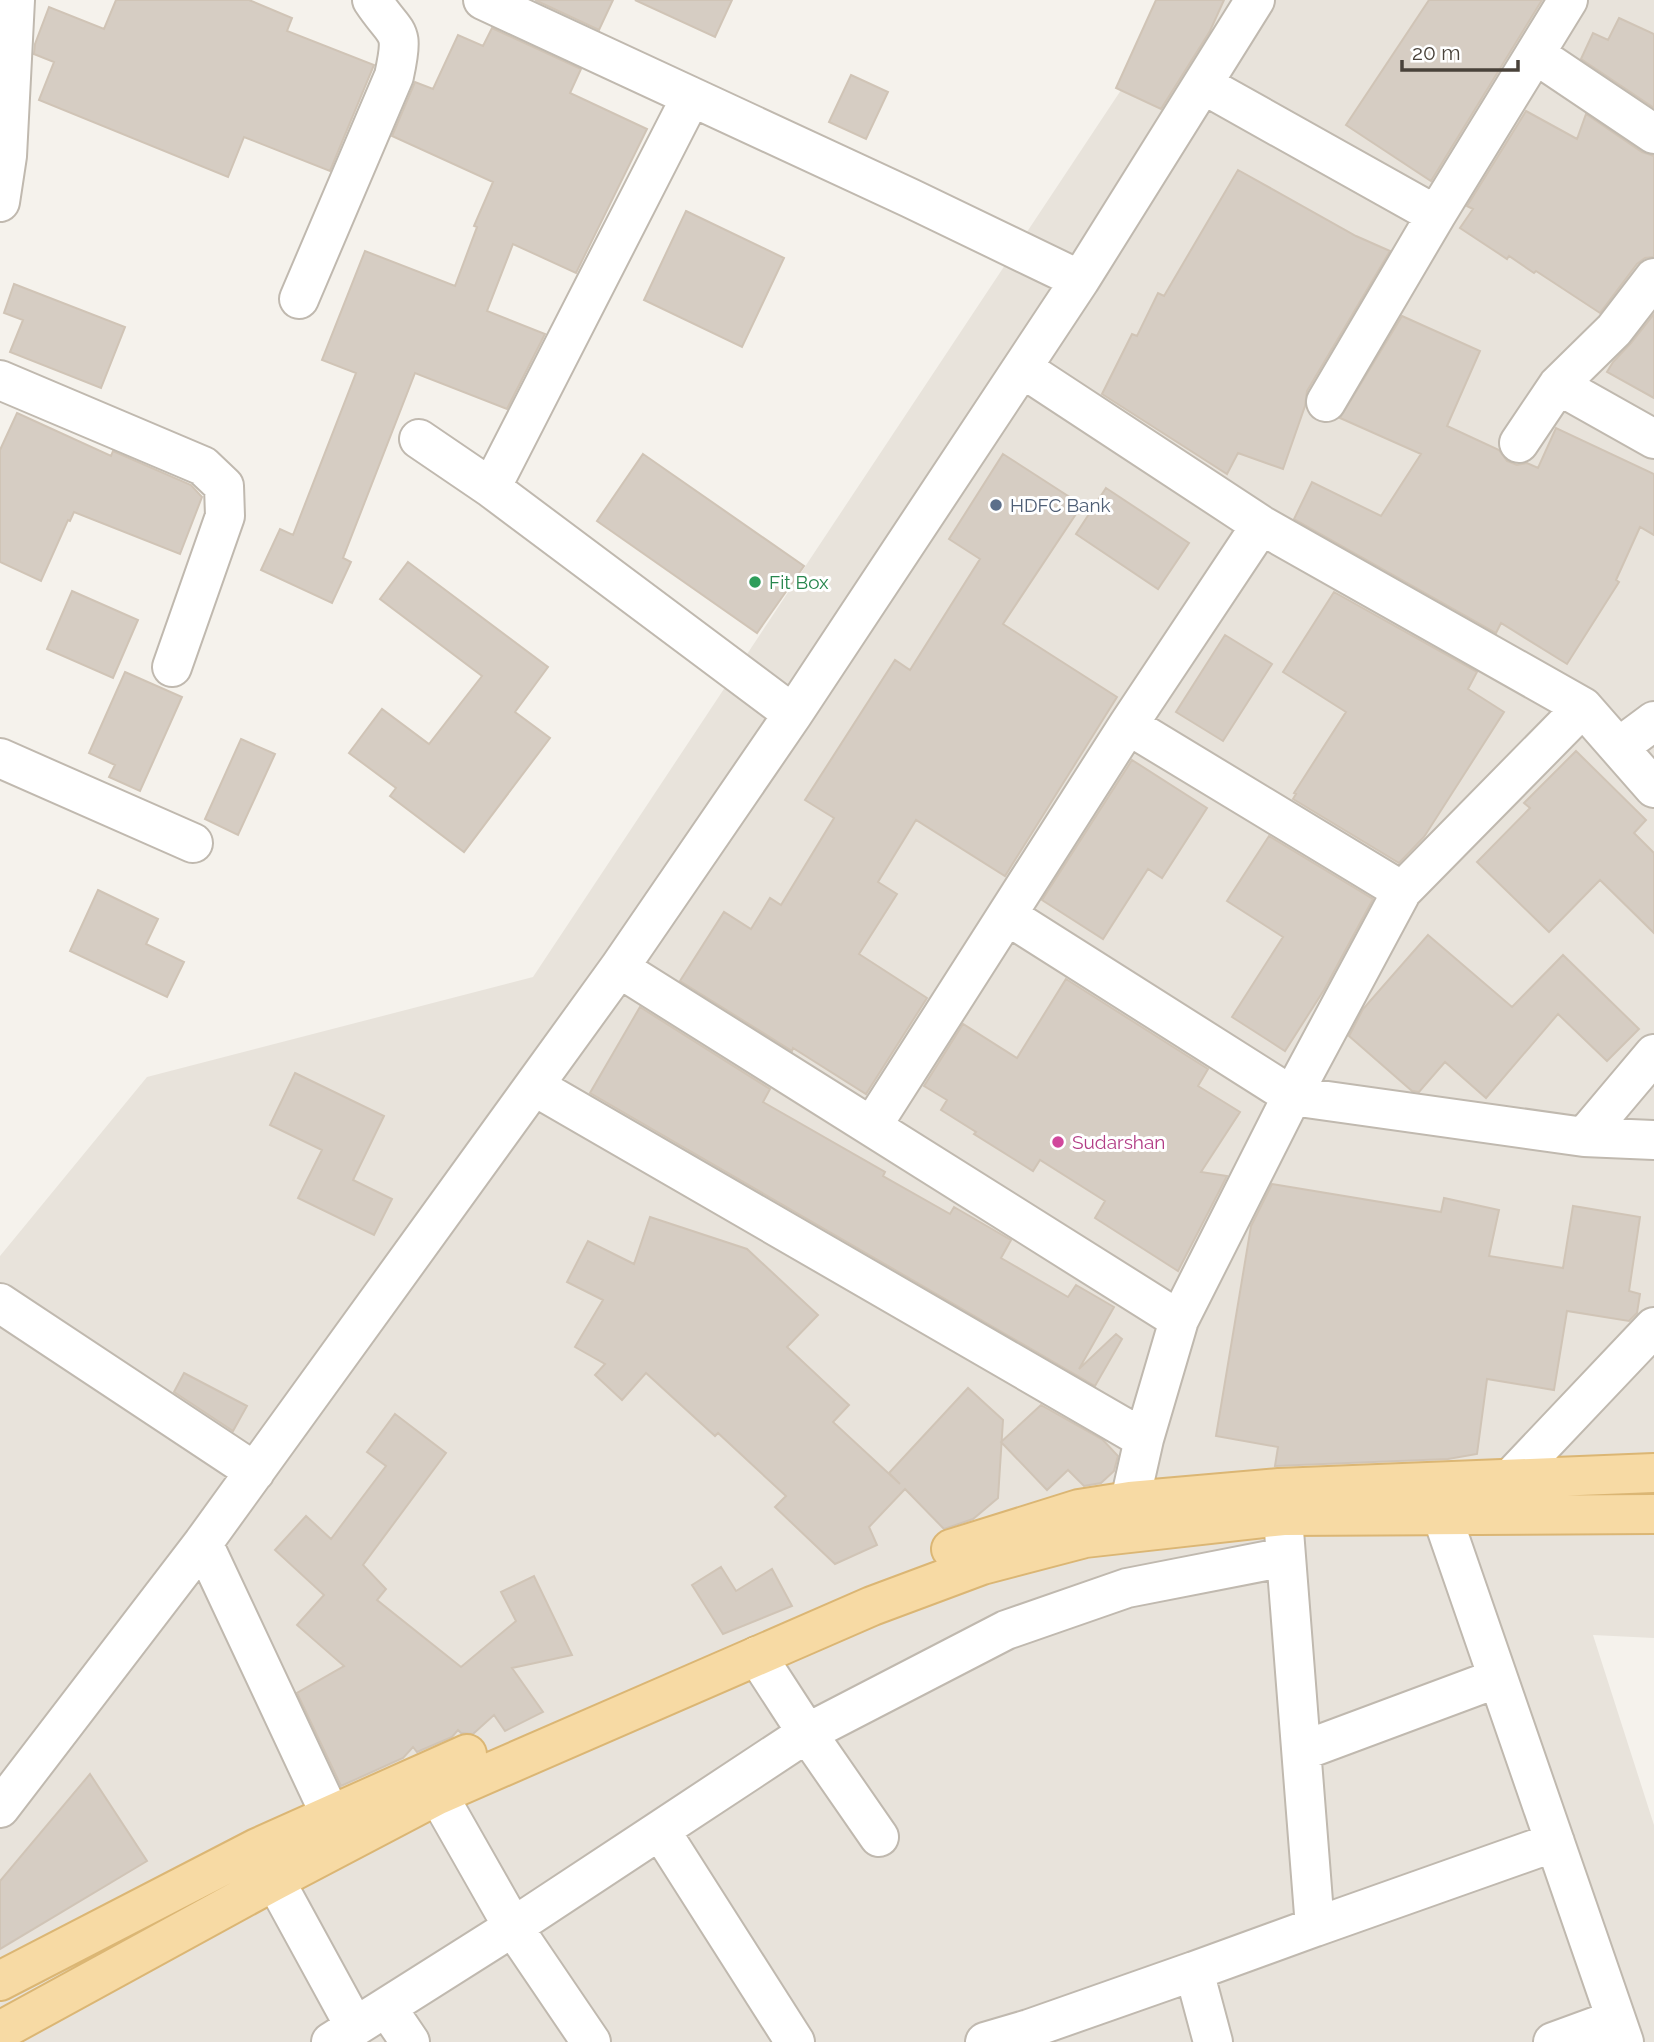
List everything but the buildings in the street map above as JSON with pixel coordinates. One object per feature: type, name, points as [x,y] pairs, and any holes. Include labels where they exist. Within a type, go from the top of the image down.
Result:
[{"type":"main road","points":[[0,1981],[265,1864],[438,1796],[757,1656],[897,1597],[982,1565],[1085,1538],[1439,1499],[1511,1497],[1654,1473]]},
{"type":"main road","points":[[0,2031],[265,1864],[330,1814],[865,1581],[987,1536],[1079,1509],[1130,1501],[1279,1488],[1439,1499]]},
{"type":"main road","points":[[1511,1497],[1654,1514]]},
{"type":"street","points":[[0,202],[7,156],[15,0]]},
{"type":"street","points":[[299,299],[394,76],[401,47],[397,29],[372,0]]},
{"type":"street","points":[[483,0],[1080,280]]},
{"type":"street","points":[[0,1808],[203,1543],[619,968],[793,714],[1080,280],[1255,0]]},
{"type":"street","points":[[1326,402],[1436,215],[1568,0]]},
{"type":"street","points":[[1535,54],[1654,134]]},
{"type":"street","points":[[1204,85],[1436,215]]},
{"type":"street","points":[[491,488],[691,97]]},
{"type":"street","points":[[1520,443],[1558,385],[1614,330],[1654,278]]},
{"type":"street","points":[[1021,368],[1261,524],[1583,707],[1654,788]]},
{"type":"street","points":[[0,380],[203,466],[224,486],[225,516],[172,667]]},
{"type":"street","points":[[1558,385],[1654,439]]},
{"type":"street","points":[[419,439],[491,488],[793,714]]},
{"type":"street","points":[[872,1126],[1128,725],[1261,524]]},
{"type":"street","points":[[1130,1501],[1144,1439],[1179,1320],[1292,1096],[1402,891],[1583,707]]},
{"type":"street","points":[[1619,747],[1654,722]]},
{"type":"street","points":[[1128,725],[1402,891]]},
{"type":"street","points":[[0,758],[193,843]]},
{"type":"street","points":[[1007,916],[1292,1096],[1584,1137],[1654,1140]]},
{"type":"street","points":[[619,968],[1179,1320]]},
{"type":"street","points":[[1584,1137],[1654,1054]]},
{"type":"street","points":[[534,1086],[1144,1439]]},
{"type":"street","points":[[0,1303],[255,1472]]},
{"type":"street","points":[[1511,1497],[1654,1327]]},
{"type":"street","points":[[1439,1499],[1620,2030],[1553,2042]]},
{"type":"street","points":[[1283,1517],[1315,1927]]},
{"type":"street","points":[[203,1543],[330,1814]]},
{"type":"street","points":[[358,2026],[807,1733],[1006,1630],[1126,1588],[1286,1557]]},
{"type":"street","points":[[757,1656],[879,1837]]},
{"type":"street","points":[[1302,1751],[1498,1678]]},
{"type":"street","points":[[438,1796],[513,1927],[590,2042]]},
{"type":"street","points":[[660,1830],[795,2042]]},
{"type":"street","points":[[985,2042],[1029,2029],[1555,1842]]},
{"type":"street","points":[[265,1864],[358,2026],[410,2042]]},
{"type":"street","points":[[1194,1971],[1213,2042]]},
{"type":"shaded area","points":[[1171,0],[1654,0],[1654,1638],[1593,1635],[1654,1825],[1654,2042],[0,2042],[0,1256],[147,1077],[533,977],[1133,72]]},
{"type":"place","name":"HDFC Bank","points":[[996,505]]},
{"type":"place","name":"Fit Box","points":[[755,582]]},
{"type":"place","name":"Sudarshan","points":[[1058,1142]]}]
